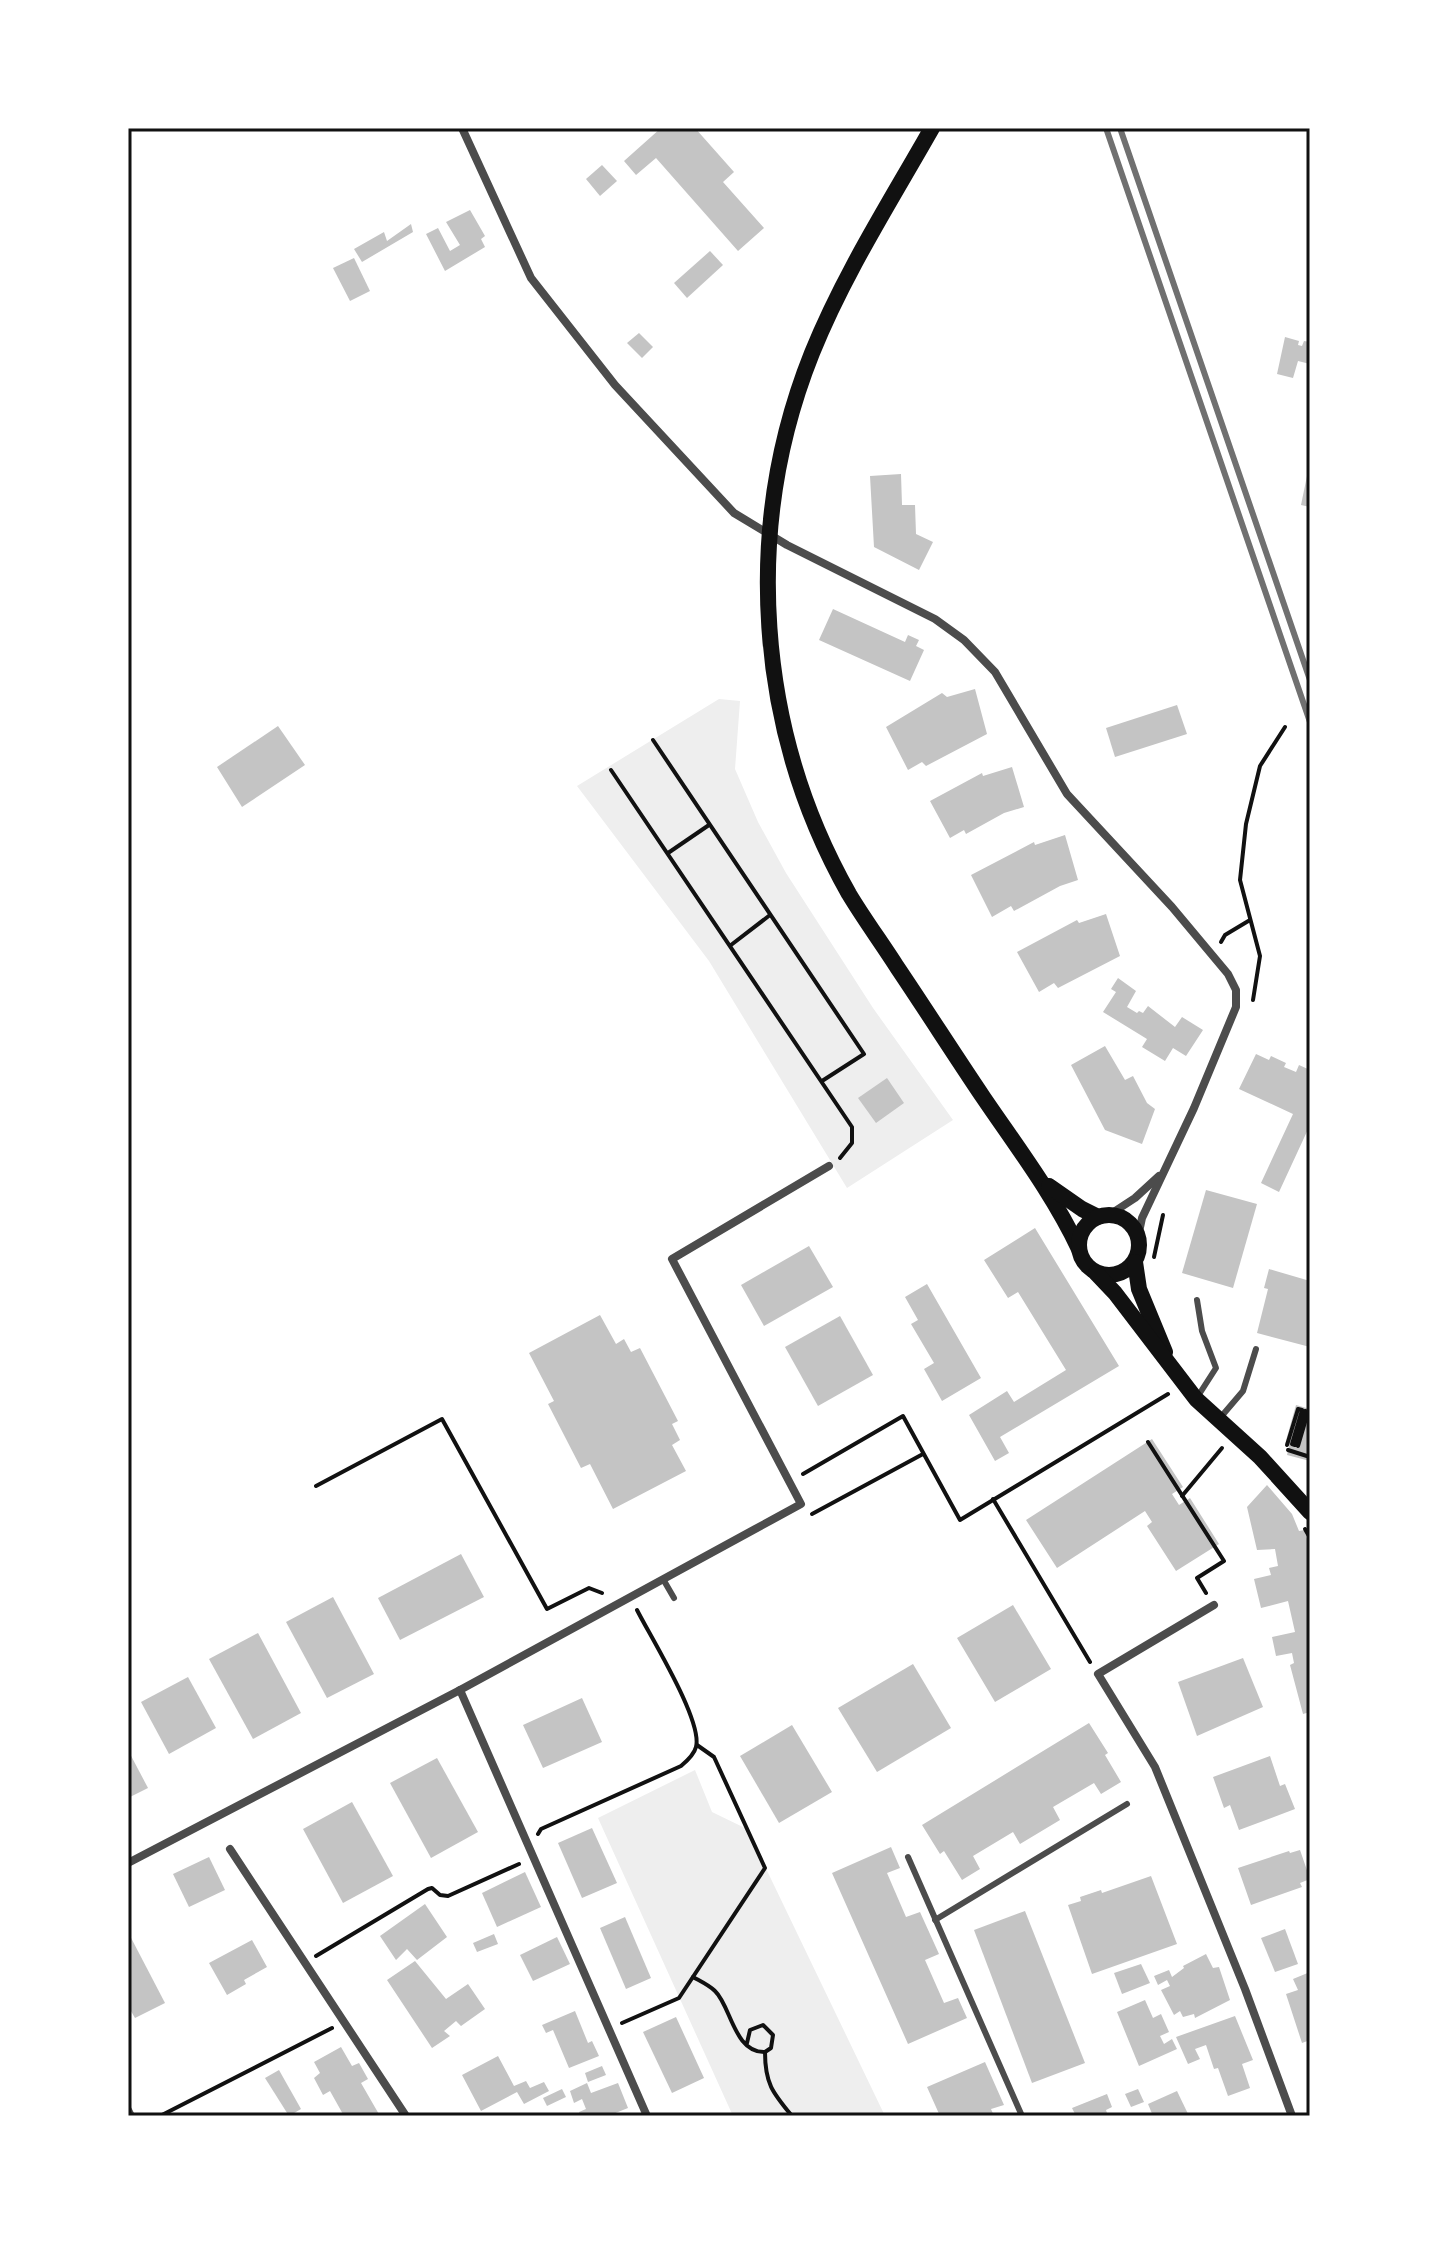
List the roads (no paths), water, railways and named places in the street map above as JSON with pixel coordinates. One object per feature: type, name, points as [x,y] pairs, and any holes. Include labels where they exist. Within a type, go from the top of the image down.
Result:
[{"type":"main road","points":[[932,128],[846,278],[812,355],[785,438],[771,511],[766,588],[772,669],[790,755],[816,827],[850,894],[1041,1180],[1064,1217],[1082,1259],[1115,1293],[1196,1399],[1260,1457],[1310,1512]]},
{"type":"main road","points":[[1041,1180],[1082,1209],[1127,1221],[1138,1237],[1135,1262],[1139,1289],[1172,1369]]},
{"type":"main road","points":[[1079,1249],[1083,1229],[1104,1216]]},
{"type":"main road","points":[[1096,1273],[1104,1276],[1121,1273],[1135,1262]]},
{"type":"street","points":[[462,128],[531,278],[615,385],[734,513],[787,545],[935,619],[964,640],[995,672],[1067,794],[1172,907],[1228,974],[1236,990],[1236,1007],[1142,1218],[1138,1237]]},
{"type":"street","points":[[128,1863],[460,1690],[801,1504],[672,1259],[829,1166]]},
{"type":"street","points":[[1104,1216],[1135,1198],[1162,1173]]},
{"type":"street","points":[[1214,1605],[1098,1674],[1155,1767],[1245,1989],[1292,2116]]},
{"type":"street","points":[[460,1690],[647,2116]]},
{"type":"street","points":[[230,1849],[406,2116]]},
{"type":"street","points":[[128,2110],[131,2116]]},
{"type":"lane","points":[[1196,1399],[1216,1368],[1202,1331],[1197,1300]]},
{"type":"lane","points":[[1217,1421],[1243,1391],[1256,1349]]},
{"type":"lane","points":[[663,1579],[674,1598]]},
{"type":"lane","points":[[935,1920],[1127,1804]]},
{"type":"lane","points":[[908,1857],[1022,2116]]},
{"type":"railway","points":[[1106,128],[1310,722]]},
{"type":"railway","points":[[1120,128],[1310,680]]}]
